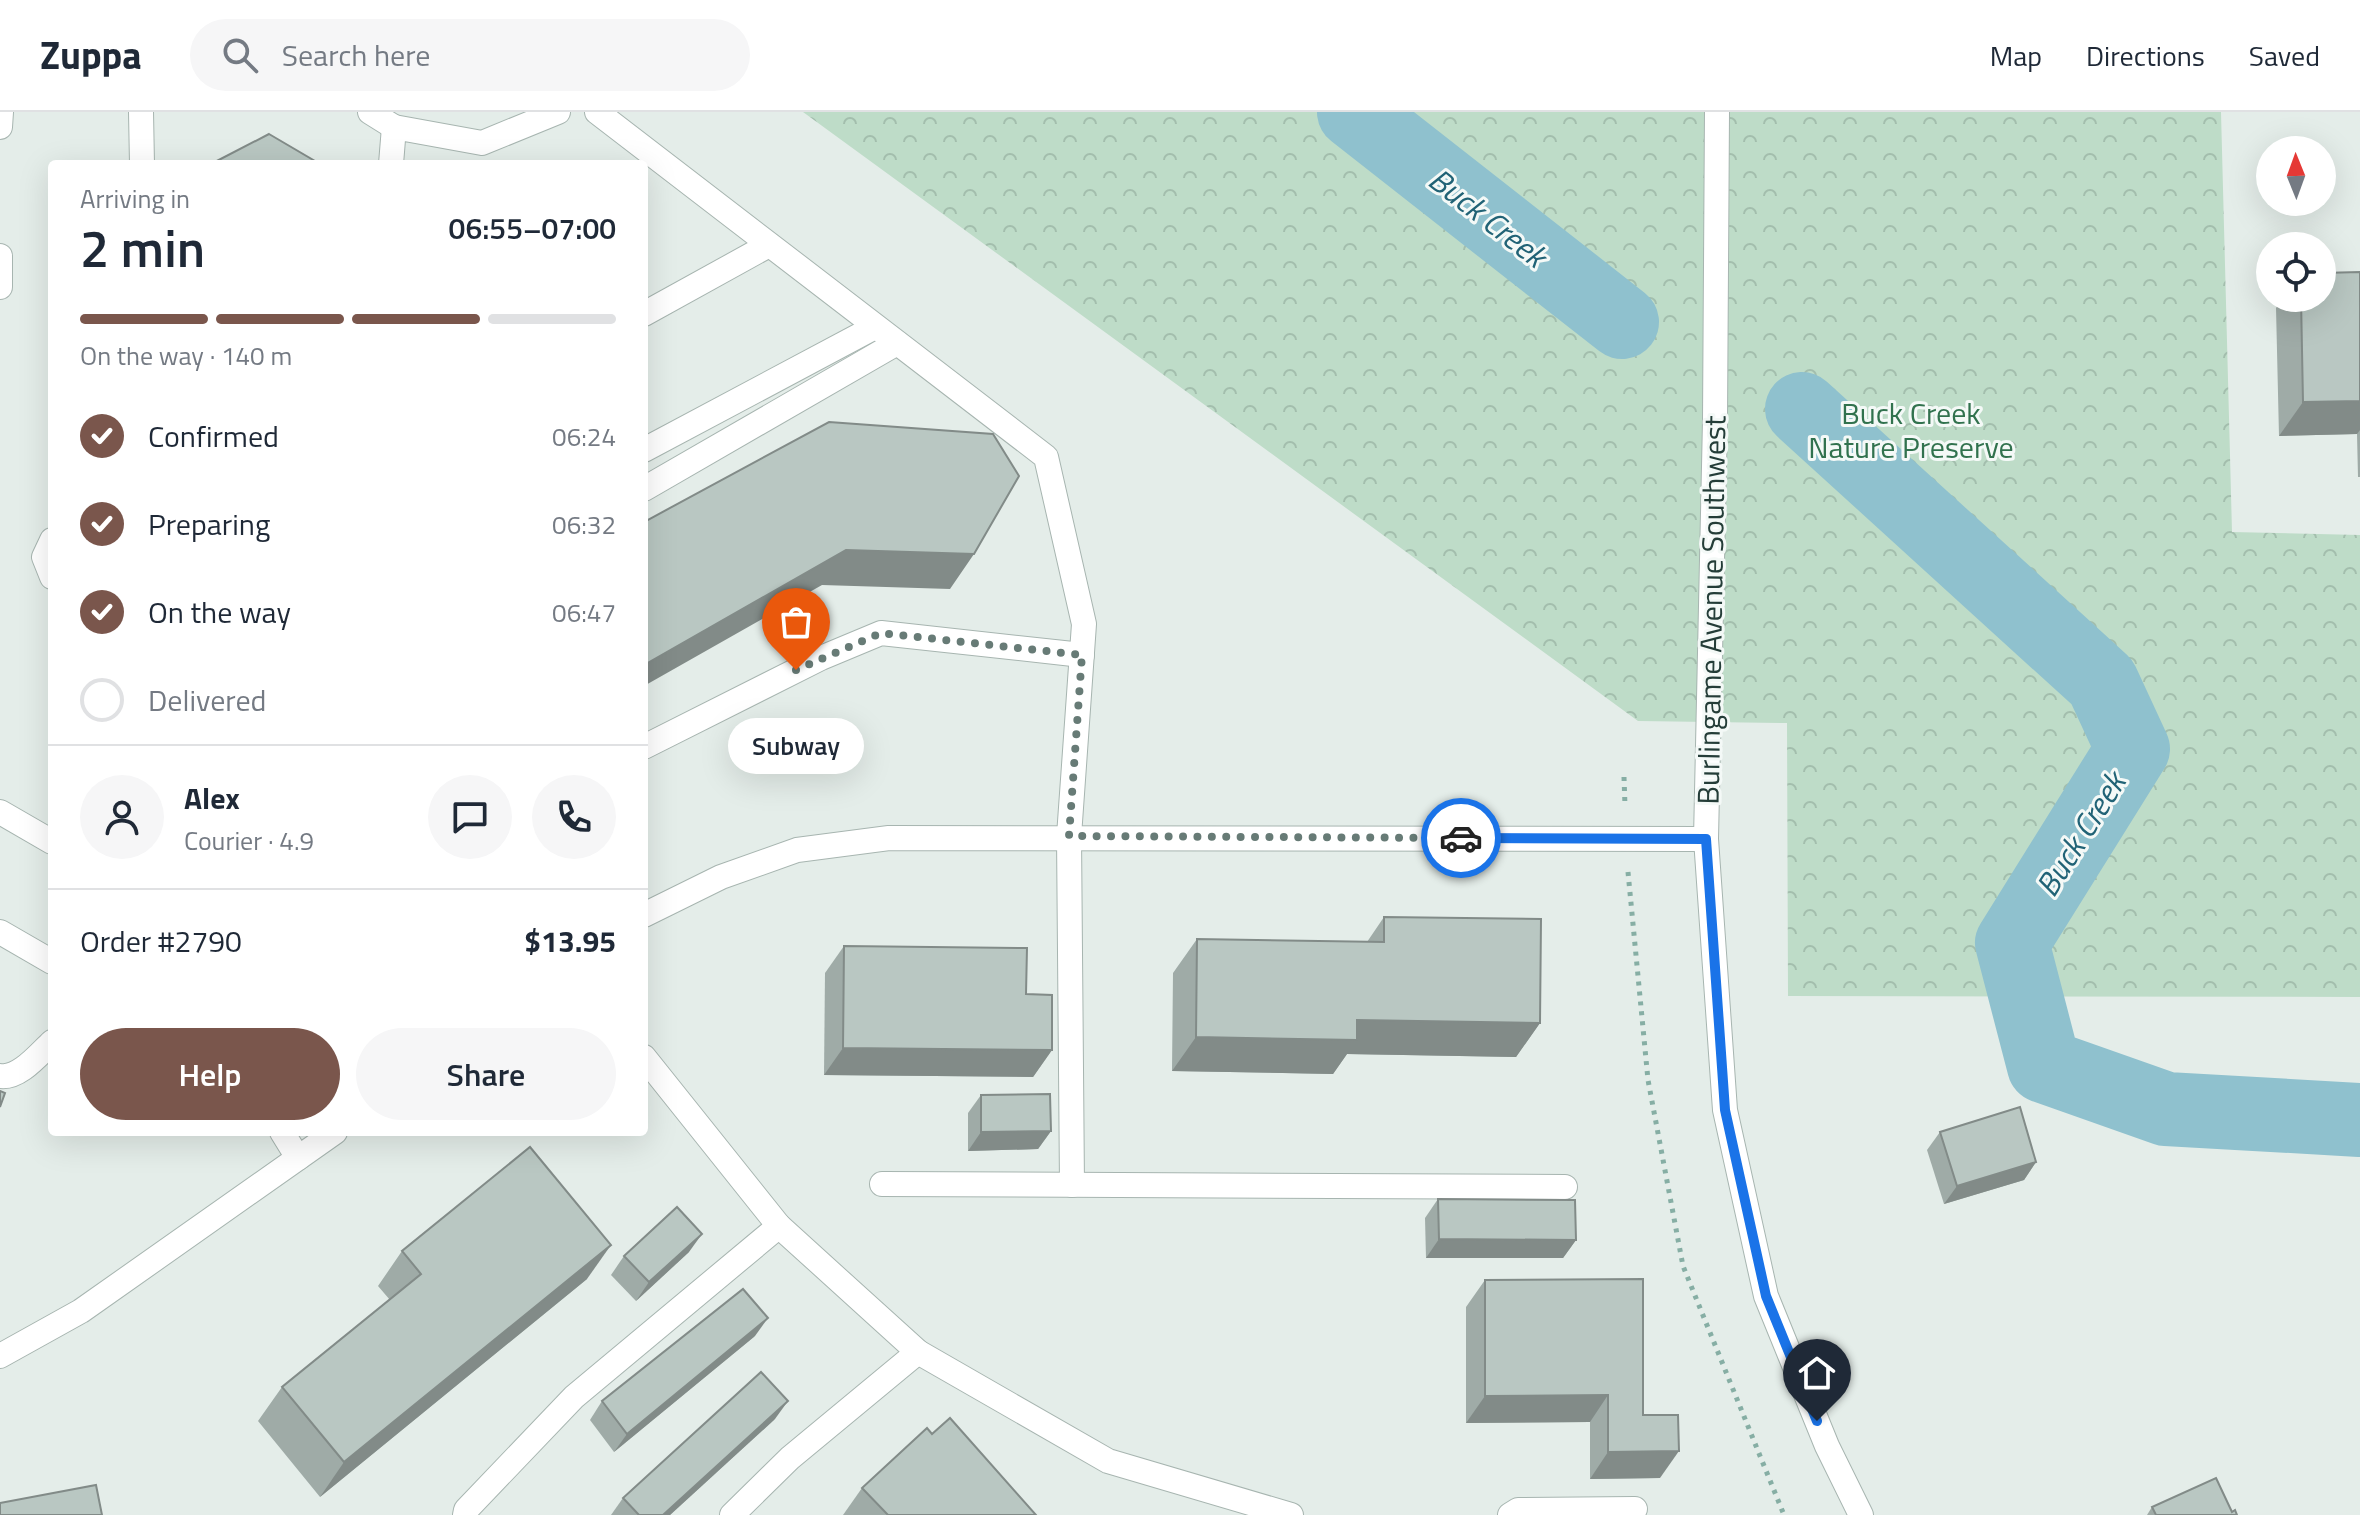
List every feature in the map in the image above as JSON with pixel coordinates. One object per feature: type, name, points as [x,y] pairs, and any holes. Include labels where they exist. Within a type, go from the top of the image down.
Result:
[{"type":"street","points":[[0,127],[1,112]]},
{"type":"street","points":[[141,112],[142,160]]},
{"type":"street","points":[[370,112],[394,127],[482,143],[558,112]]},
{"type":"street","points":[[597,112],[647,160]]},
{"type":"street","name":"Burlingame Avenue Southwest","points":[[1717,112],[1715,436],[1706,839],[1725,1110],[1766,1296],[1827,1446],[1861,1515]]},
{"type":"street","points":[[391,160],[394,127]]},
{"type":"street","points":[[652,165],[769,245],[1046,457],[1084,624],[1069,836],[1072,1185]]},
{"type":"street","points":[[648,312],[769,245]]},
{"type":"street","points":[[0,256],[0,287]]},
{"type":"street","points":[[648,448],[875,327]]},
{"type":"street","points":[[648,487],[897,343]]},
{"type":"street","points":[[48,548],[44,557],[48,567]]},
{"type":"street","points":[[648,745],[821,658],[881,633],[1082,655]]},
{"type":"street","points":[[0,812],[48,840]]},
{"type":"street","points":[[648,913],[721,877],[797,850],[889,838],[1706,839]]},
{"type":"street","points":[[0,932],[48,960]]},
{"type":"street","points":[[0,1076],[7,1077],[22,1069],[48,1046]]},
{"type":"street","points":[[648,1062],[779,1226],[918,1352],[1108,1461],[1291,1515]]},
{"type":"street","points":[[284,1136],[298,1158]]},
{"type":"street","points":[[0,1356],[81,1311],[329,1136]]},
{"type":"street","points":[[882,1184],[1565,1187]]},
{"type":"street","points":[[465,1515],[466,1510],[574,1397],[779,1226]]},
{"type":"street","points":[[732,1515],[790,1458],[918,1352]]},
{"type":"street","points":[[1510,1515],[1518,1510],[1635,1509]]},
{"type":"path","points":[[1624,777],[1648,1080],[1683,1266],[1784,1515]]},
{"type":"green space","name":"Buck Creek Nature Preserve","points":[[803,112],[2221,112],[2232,532],[2360,535],[2360,997],[1788,996],[1787,723],[1638,721]]},
{"type":"building","points":[[269,134],[313,160],[219,160]]},
{"type":"building","points":[[2360,272],[2360,401],[2303,402],[2301,312],[2336,312],[2336,273]]},
{"type":"building","points":[[829,422],[993,434],[1019,476],[974,554],[846,550],[648,663],[648,520]]},
{"type":"building","points":[[1384,917],[1541,919],[1540,1023],[1357,1020],[1357,1040],[1196,1037],[1197,939],[1384,942]]},
{"type":"building","points":[[844,946],[1027,948],[1026,994],[1052,995],[1052,1050],[843,1048]]},
{"type":"building","points":[[1050,1094],[1051,1131],[981,1132],[981,1095]]},
{"type":"building","points":[[2020,1107],[2036,1162],[1957,1186],[1940,1132]]},
{"type":"building","points":[[530,1147],[611,1245],[344,1462],[282,1387],[421,1274],[402,1251]]},
{"type":"building","points":[[1438,1199],[1575,1200],[1576,1240],[1439,1239]]},
{"type":"building","points":[[677,1207],[702,1234],[649,1282],[624,1256]]},
{"type":"building","points":[[1643,1279],[1643,1415],[1678,1415],[1679,1451],[1608,1452],[1608,1395],[1485,1396],[1485,1280]]},
{"type":"building","points":[[743,1289],[768,1318],[627,1434],[602,1401]]},
{"type":"building","points":[[761,1372],[788,1401],[663,1515],[639,1515],[623,1498]]},
{"type":"building","points":[[950,1418],[1036,1515],[888,1515],[862,1488],[927,1428],[932,1434]]},
{"type":"building","points":[[2216,1478],[2232,1512],[2235,1510],[2237,1515],[2156,1515],[2152,1507]]},
{"type":"building","points":[[96,1485],[102,1515],[0,1515],[0,1503]]},
{"type":"waterway","name":"Buck Creek","points":[[1354,112],[1622,322]]},
{"type":"waterway","name":"Buck Creek","points":[[1802,409],[2102,682],[2133,749],[2012,943],[2044,1066],[2166,1109],[2360,1120]]},
{"type":"way so far","points":[[796,670],[881,633],[1082,655],[1069,836],[1461,838]]},
{"type":"place","name":"Subway","points":[[796,670]]},
{"type":"route","points":[[1461,838],[1706,839],[1725,1110],[1766,1296],[1817,1421]]}]
